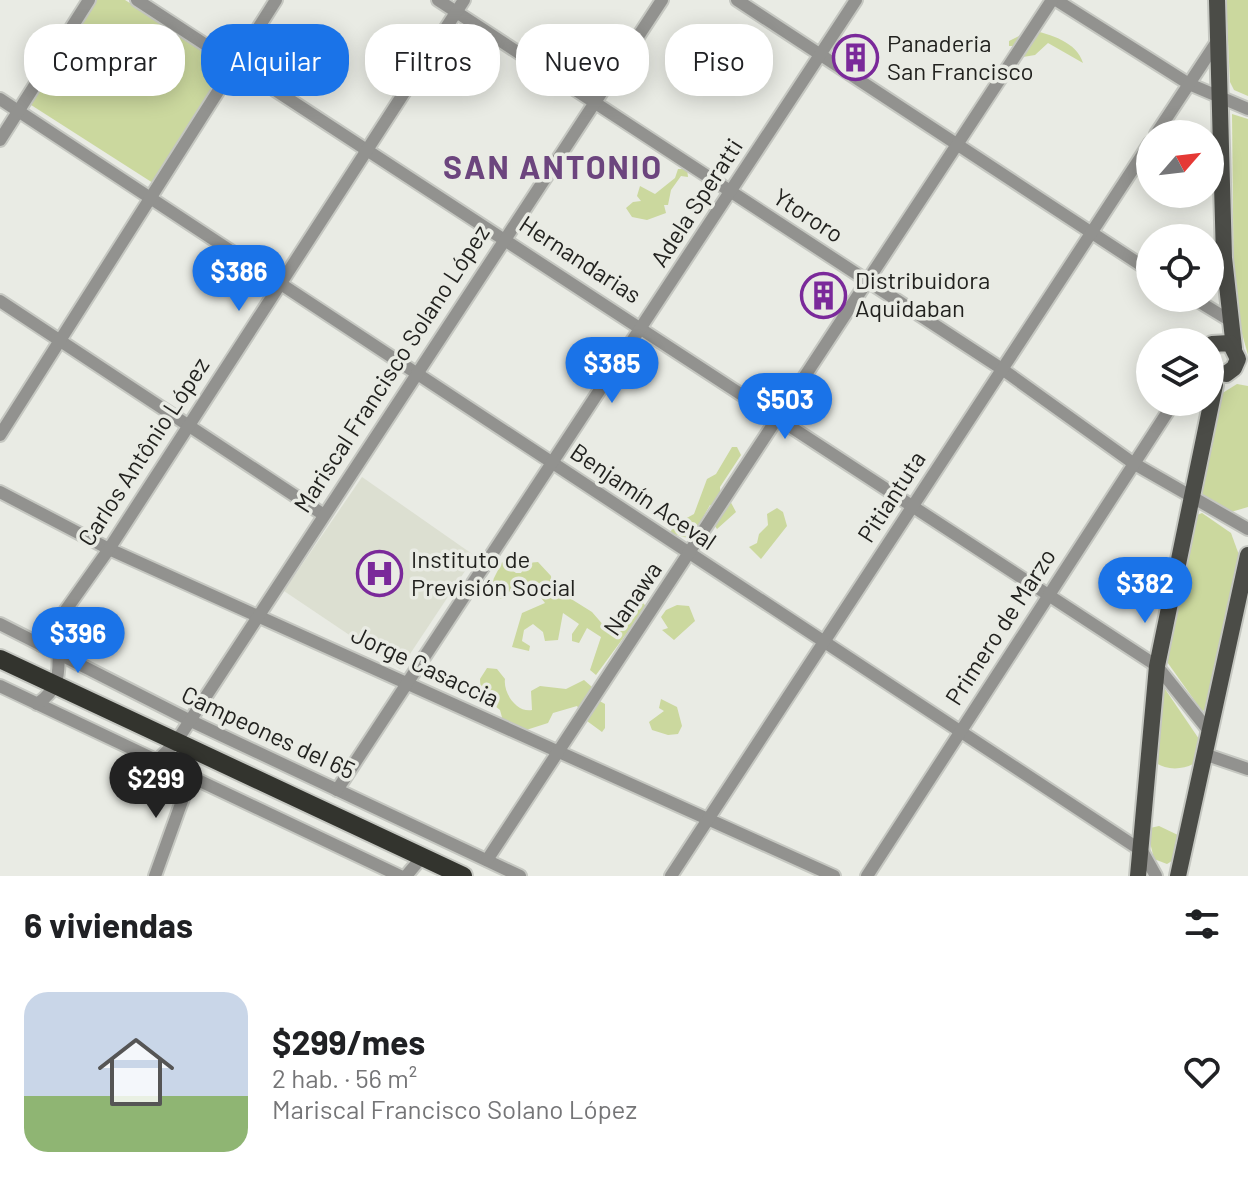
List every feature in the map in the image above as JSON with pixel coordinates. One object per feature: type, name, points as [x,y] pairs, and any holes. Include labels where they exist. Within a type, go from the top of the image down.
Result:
[{"type":"highway","points":[[0,659],[463,876]]},
{"type":"main road","points":[[1138,876],[1157,666],[1191,498],[1227,374],[1237,364],[1229,323],[1217,0]]},
{"type":"main road","points":[[1224,329],[1229,323]]},
{"type":"main road","points":[[1224,342],[1236,351]]},
{"type":"main road","points":[[1178,876],[1248,555]]},
{"type":"street","points":[[0,140],[89,0]]},
{"type":"street","name":"Hernandarias","points":[[137,0],[201,41]]},
{"type":"street","points":[[261,24],[276,0]]},
{"type":"street","name":"Ytororo","points":[[438,0],[1002,369],[1133,463],[1248,529]]},
{"type":"street","name":"Carlos Antônio López","points":[[41,645],[109,549],[464,0]]},
{"type":"street","name":"Mariscal Francisco Solano López","points":[[158,760],[176,742],[662,0]]},
{"type":"street","points":[[737,0],[1136,262]]},
{"type":"street","name":"Adela Speratti","points":[[337,790],[856,0]]},
{"type":"street","points":[[1054,0],[1189,84],[1248,109]]},
{"type":"street","name":"Nanawa","points":[[487,860],[778,419],[954,145],[1054,0]]},
{"type":"street","points":[[1165,120],[1218,40]]},
{"type":"street","points":[[0,435],[215,96]]},
{"type":"street","name":"Hernandarias","points":[[287,96],[505,236],[778,419],[1157,666],[1209,731]]},
{"type":"street","name":"Benjamín Aceval","points":[[0,99],[418,371],[689,555],[824,640],[1142,851]]},
{"type":"street","name":"Pitiantuta","points":[[671,876],[1136,164]]},
{"type":"street","points":[[0,301],[324,515]]},
{"type":"street","points":[[1213,312],[1229,323]]},
{"type":"street","name":"Primero de Marzo","points":[[867,876],[1165,416]]},
{"type":"street","name":"Jorge Casaccia","points":[[0,492],[109,549],[834,876]]},
{"type":"street","points":[[15,632],[43,632],[58,621]]},
{"type":"street","points":[[37,704],[56,686],[61,671],[58,621]]},
{"type":"street","name":"Campeones del 65","points":[[0,624],[189,720],[520,876]]},
{"type":"street","points":[[0,686],[397,875]]},
{"type":"street","points":[[1204,754],[1248,769]]},
{"type":"street","points":[[155,876],[191,776]]},
{"type":"street","points":[[397,875],[405,849]]},
{"type":"street","points":[[1142,851],[1156,876]]},
{"type":"street","points":[[397,875],[422,857]]},
{"type":"shaded area","name":"Instituto de Previsión Social","points":[[362,477],[475,556],[400,669],[284,591]]},
{"type":"green space","points":[[94,0],[125,0],[163,24],[79,24]]},
{"type":"green space","points":[[1226,0],[1248,0],[1248,96],[1234,90],[1230,82]]},
{"type":"green space","points":[[1031,30],[1069,44],[1083,63],[1048,43],[1035,55],[1023,57],[1019,46],[1009,46],[1009,41]]},
{"type":"green space","points":[[185,38],[201,48],[201,96],[207,96],[153,183],[28,103],[32,96],[185,96]]},
{"type":"green space","points":[[1232,114],[1248,119],[1248,355],[1234,305]]},
{"type":"green space","points":[[678,169],[687,169],[688,177],[681,176],[671,190],[668,205],[664,205],[666,213],[647,220],[632,217],[626,208],[633,202],[641,201],[637,196],[640,186],[655,194],[675,178]]},
{"type":"green space","points":[[1237,384],[1248,386],[1248,507],[1231,512],[1203,495],[1201,490],[1216,416],[1224,416],[1224,392]]},
{"type":"green space","points":[[732,447],[737,447],[741,455],[720,487],[721,500],[728,497],[736,512],[717,529],[712,522],[717,507],[710,505],[691,539],[670,533],[674,525],[694,514],[707,479],[716,474]]},
{"type":"green space","points":[[777,508],[783,512],[787,526],[761,559],[749,547],[757,543],[759,534],[768,525],[767,514]]},
{"type":"green space","points":[[1202,513],[1231,533],[1239,555],[1206,710],[1202,711],[1165,659],[1197,515]]},
{"type":"green space","points":[[502,562],[516,573],[521,573],[527,563],[538,562],[551,576],[552,587],[592,612],[605,627],[620,623],[627,602],[639,596],[646,607],[596,675],[590,670],[601,637],[587,628],[579,643],[572,641],[572,634],[579,624],[563,613],[558,640],[545,641],[543,632],[533,624],[524,630],[522,641],[530,646],[529,651],[512,647],[522,613],[545,603],[538,594],[510,591],[503,599],[495,598],[492,582]]},
{"type":"green space","points":[[677,605],[689,606],[695,621],[674,640],[662,630],[668,628],[661,617],[666,610]]},
{"type":"green space","points":[[487,668],[497,669],[505,679],[512,701],[526,710],[532,710],[531,691],[540,686],[566,689],[584,680],[592,687],[587,694],[605,704],[605,728],[602,732],[587,721],[577,706],[553,713],[548,723],[523,731],[503,721],[500,710],[481,695],[480,679]]},
{"type":"green space","points":[[1163,686],[1199,739],[1193,764],[1184,767],[1169,768],[1156,763]]},
{"type":"green space","points":[[661,699],[677,707],[682,726],[678,734],[668,735],[652,730],[649,722],[664,711],[659,708]]},
{"type":"green space","points":[[1159,826],[1180,836],[1175,859],[1167,864],[1154,859],[1149,838],[1150,828]]},
{"type":"place","name":"Panaderia San Francisco","points":[[856,58]]},
{"type":"place","name":"Distribuidora Aquidaban","points":[[824,295]]},
{"type":"place","name":"Instituto de Previsión Social","points":[[380,574]]},
{"type":"district","name":"SAN ANTONIO","points":[[553,168]]}]
